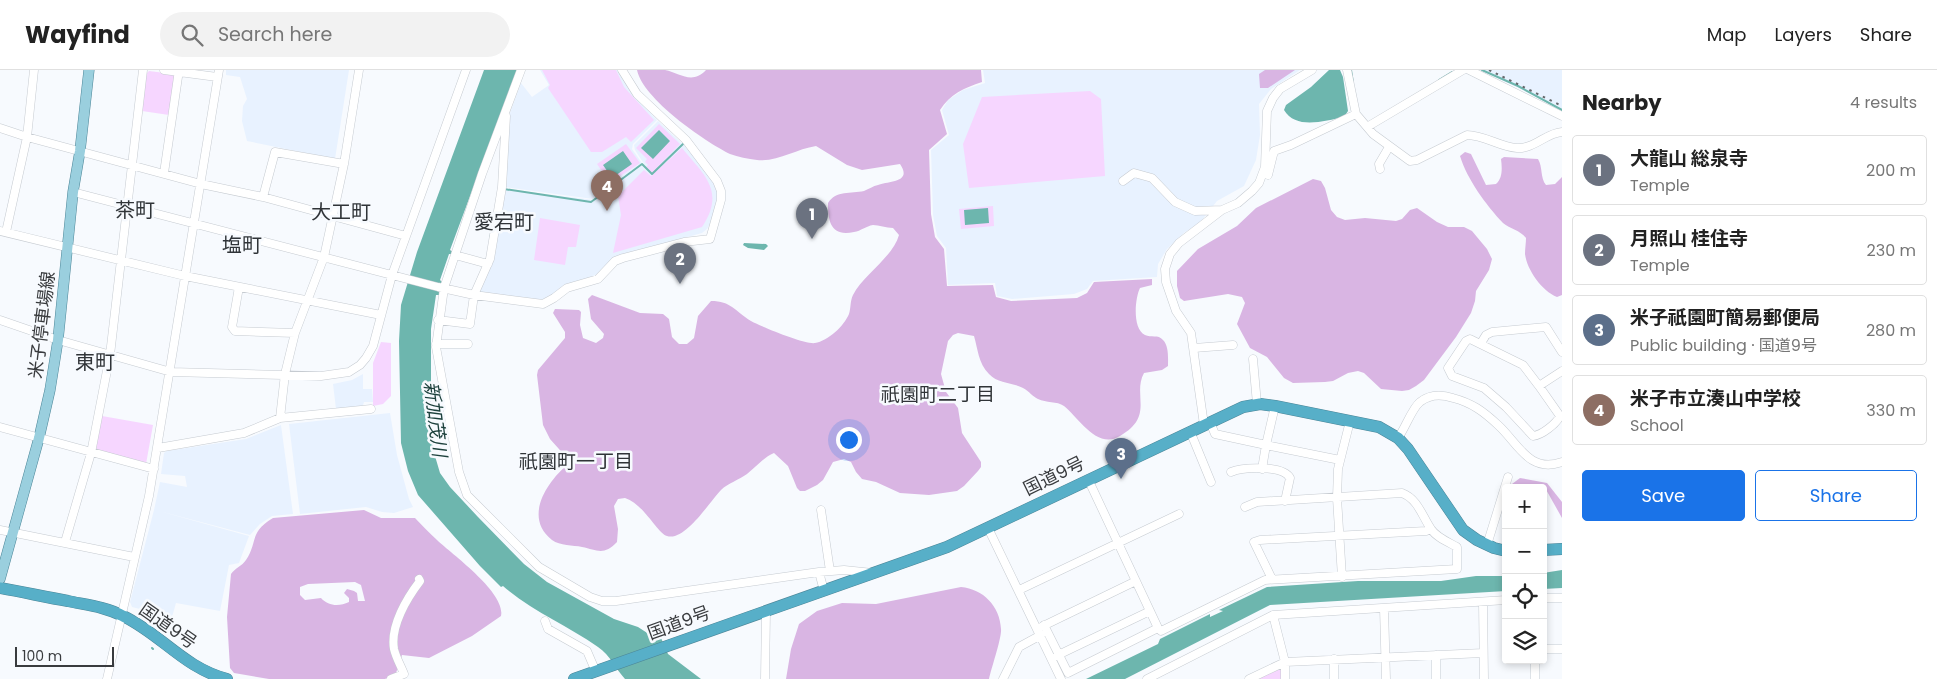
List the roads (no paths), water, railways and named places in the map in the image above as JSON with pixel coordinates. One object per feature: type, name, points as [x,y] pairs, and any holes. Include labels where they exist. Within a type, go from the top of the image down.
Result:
[{"type":"highway","name":"国道9号","points":[[574,679],[947,547],[1190,431],[1243,407],[1257,404],[1350,420],[1379,427],[1398,438],[1463,530],[1477,540],[1502,550]]},
{"type":"highway","points":[[1547,550],[1562,549]]},
{"type":"highway","name":"国道9号","points":[[0,588],[103,608],[121,614],[141,626],[183,659],[214,676],[227,679]]},
{"type":"main road","name":"米子停車場線","points":[[0,580],[39,438],[50,390],[58,340],[73,192],[80,151],[89,70]]},
{"type":"street","points":[[34,70],[27,137],[3,232],[185,276],[381,315]]},
{"type":"street","points":[[65,542],[91,453],[110,355],[129,206],[143,70]]},
{"type":"street","points":[[107,679],[146,511],[158,448],[218,73],[164,70]]},
{"type":"street","points":[[280,418],[285,374],[295,333],[324,257],[344,164],[359,70]]},
{"type":"street","points":[[0,320],[58,340],[170,372],[321,376],[349,372],[360,365],[373,346],[392,275],[466,70]]},
{"type":"street","points":[[521,70],[455,255],[441,288],[436,344],[459,472],[465,492],[539,567],[590,597],[602,601],[616,601],[819,572],[862,570],[874,573]]},
{"type":"street","points":[[73,192],[441,288],[474,295],[543,304],[567,288],[598,279],[615,262],[623,258],[684,242],[710,239],[715,226],[722,200],[717,181],[686,140],[637,94],[622,70]]},
{"type":"street","points":[[1312,70],[1280,89],[1273,98],[1267,112],[1265,167],[1258,184],[1252,192],[1238,203],[1222,210],[1180,243],[1170,254],[1165,269],[1169,292],[1176,311],[1191,333],[1207,424],[1215,434],[1340,460]]},
{"type":"street","points":[[1347,70],[1356,114],[1367,127],[1410,161],[1467,135],[1518,148],[1534,144],[1553,134],[1562,132]]},
{"type":"street","points":[[1367,127],[1462,70]]},
{"type":"street","points":[[1469,70],[1562,116]]},
{"type":"street","points":[[164,173],[179,71]]},
{"type":"street","points":[[438,320],[470,324],[474,295],[488,264],[502,187],[506,109]]},
{"type":"street","points":[[1258,184],[1264,182],[1266,178],[1274,151],[1291,145],[1356,114]]},
{"type":"street","points":[[0,128],[201,184],[262,197],[406,236]]},
{"type":"street","points":[[1380,169],[1379,164],[1389,146]]},
{"type":"street","points":[[262,197],[275,152],[344,164]]},
{"type":"street","points":[[1123,181],[1134,172],[1144,174],[1152,178],[1175,202],[1195,211],[1222,210]]},
{"type":"street","points":[[455,255],[488,264]]},
{"type":"street","points":[[239,286],[232,327],[235,331],[295,333]]},
{"type":"street","points":[[1482,343],[1486,335],[1492,332],[1546,327],[1562,352]]},
{"type":"street","points":[[1472,339],[1482,343],[1523,365],[1560,416],[1558,421],[1534,436],[1506,407],[1484,388],[1450,374],[1449,365],[1466,341],[1472,339]]},
{"type":"street","points":[[436,344],[468,344]]},
{"type":"street","points":[[1194,348],[1233,345]]},
{"type":"street","points":[[1253,359],[1257,404]]},
{"type":"street","points":[[1539,386],[1562,371]]},
{"type":"street","points":[[1398,438],[1418,404],[1425,399],[1441,395],[1471,403],[1498,424],[1526,456],[1533,461],[1541,464],[1562,462]]},
{"type":"street","points":[[1262,469],[1275,406]]},
{"type":"street","points":[[158,448],[244,433],[280,418],[372,409]]},
{"type":"street","points":[[1342,577],[1341,537],[1337,498],[1338,469],[1350,420]]},
{"type":"street","points":[[0,427],[154,469]]},
{"type":"street","points":[[1190,431],[1211,482]]},
{"type":"street","points":[[1232,472],[1237,470],[1274,469],[1289,476],[1285,501]]},
{"type":"street","points":[[1487,545],[1508,477]]},
{"type":"street","points":[[1088,479],[1161,631],[1265,580],[1457,569],[1456,547],[1435,534],[1421,510],[1407,495],[1402,493],[1257,502],[1245,508]]},
{"type":"street","points":[[821,510],[830,571]]},
{"type":"street","points":[[1019,590],[1179,514]]},
{"type":"street","points":[[988,528],[1055,656],[1068,673],[1158,628]]},
{"type":"street","points":[[1272,579],[1254,542],[1260,540],[1426,531],[1431,529]]},
{"type":"street","points":[[0,530],[134,557]]},
{"type":"street","points":[[819,572],[824,591]]},
{"type":"street","points":[[391,679],[404,674],[394,642],[401,611],[420,581],[419,579]]},
{"type":"street","points":[[1003,679],[1019,647],[1041,630],[1136,581]]},
{"type":"street","points":[[1547,598],[1562,598]]},
{"type":"street","points":[[1147,679],[1273,615],[1502,600]]},
{"type":"street","points":[[1483,602],[1484,679]]},
{"type":"street","points":[[1384,608],[1386,679]]},
{"type":"street","points":[[765,679],[767,647],[766,611]]},
{"type":"street","points":[[1055,656],[1150,611]]},
{"type":"street","points":[[1273,615],[1285,662],[1286,679]]},
{"type":"street","points":[[545,621],[548,629],[587,651],[596,672]]},
{"type":"street","points":[[1547,649],[1562,650]]},
{"type":"street","points":[[1249,679],[1285,662],[1483,653]]},
{"type":"street","points":[[1436,655],[1436,679]]},
{"type":"street","points":[[1055,656],[1061,679]]},
{"type":"street","points":[[1334,659],[1334,679]]},
{"type":"street","points":[[1535,664],[1535,679]]},
{"type":"waterway","points":[[1351,70],[1353,83]]},
{"type":"waterway","points":[[1482,70],[1518,86],[1562,110]]},
{"type":"waterway","points":[[1439,80],[1452,72]]},
{"type":"waterway","points":[[504,189],[591,202],[642,164],[652,174],[683,144]]},
{"type":"waterway","points":[[490,240],[493,223]]},
{"type":"railway","points":[[1489,70],[1562,106]]},
{"type":"place","name":"米子市立湊山中学校","points":[[607,211]]},
{"type":"place","name":"大龍山 総泉寺","points":[[812,239]]},
{"type":"place","name":"月照山 桂住寺","points":[[680,284]]},
{"type":"place","name":"米子祇園町簡易郵便局","points":[[1121,479]]},
{"type":"district","name":"茶町","points":[[135,210]]},
{"type":"district","name":"大工町","points":[[341,212]]},
{"type":"district","name":"愛宕町","points":[[504,222]]},
{"type":"district","name":"塩町","points":[[242,245]]},
{"type":"district","name":"東町","points":[[95,362]]},
{"type":"district","name":"祇園町二丁目","points":[[938,394]]},
{"type":"district","name":"祇園町一丁目","points":[[576,461]]},
{"type":"water label","name":"新加茂川","points":[[436,419]]}]
